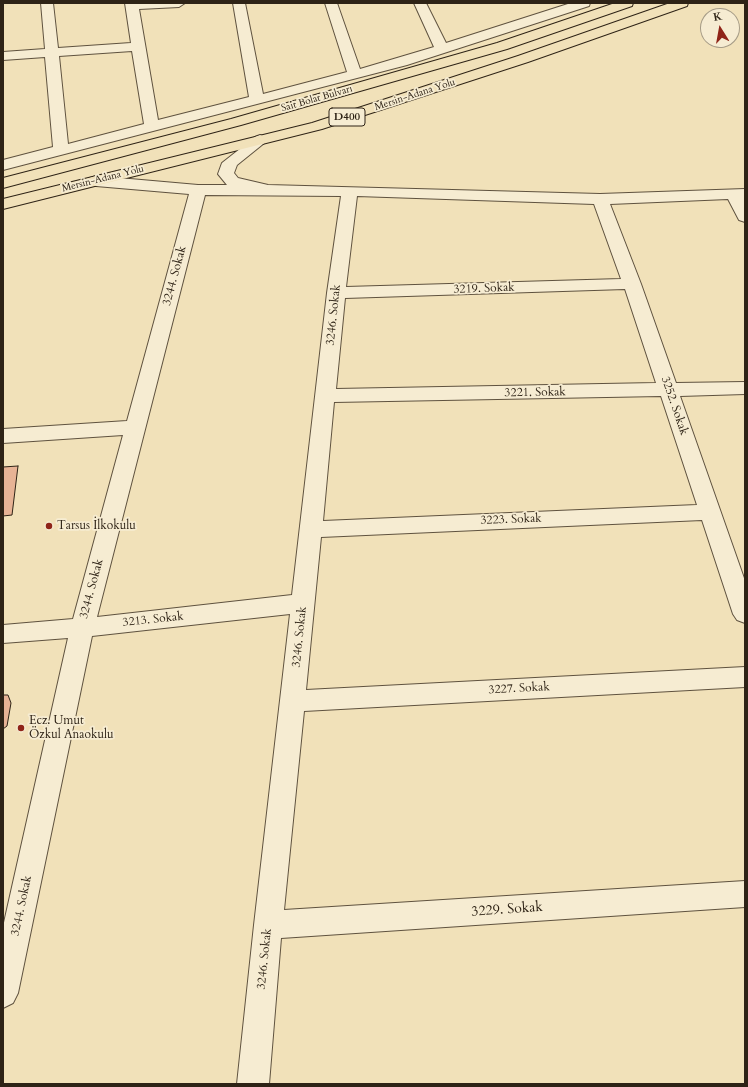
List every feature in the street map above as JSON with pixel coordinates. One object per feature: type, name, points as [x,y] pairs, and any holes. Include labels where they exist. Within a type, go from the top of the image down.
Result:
[{"type":"highway","name":"Sait Bolat Bulvarı","points":[[3,183],[236,122],[494,48],[627,3]]},
{"type":"highway","name":"Mersin-Adana Yolu","points":[[3,204],[317,126],[494,69],[682,3]]},
{"type":"street","points":[[47,3],[61,150]]},
{"type":"street","points":[[152,127],[132,5],[179,3]]},
{"type":"street","points":[[239,3],[257,100]]},
{"type":"street","points":[[331,3],[355,74]]},
{"type":"street","points":[[420,3],[442,49]]},
{"type":"street","points":[[3,165],[355,74],[442,49],[584,3]]},
{"type":"street","points":[[3,56],[139,46]]},
{"type":"street","points":[[260,140],[230,163],[226,174],[233,182],[268,190]]},
{"type":"street","points":[[96,181],[198,190],[350,191],[600,199],[739,194],[745,217]]},
{"type":"street","name":"3244. Sokak","points":[[3,993],[82,628],[198,190]]},
{"type":"street","name":"3246. Sokak","points":[[253,1084],[268,925],[312,529],[336,293],[350,191]]},
{"type":"street","name":"3252. Sokak","points":[[600,199],[632,284],[745,614]]},
{"type":"street","name":"3219. Sokak","points":[[336,293],[632,284]]},
{"type":"street","name":"3221. Sokak","points":[[325,396],[745,388]]},
{"type":"street","points":[[3,436],[135,427]]},
{"type":"street","name":"3223. Sokak","points":[[312,529],[710,512]]},
{"type":"street","name":"3213. Sokak","points":[[3,634],[82,628],[304,603]]},
{"type":"street","name":"3227. Sokak","points":[[293,701],[745,677]]},
{"type":"street","name":"3229. Sokak","points":[[268,925],[745,894]]},
{"type":"building","points":[[18,466],[12,515],[3,516],[3,467]]},
{"type":"building","points":[[3,695],[8,695],[11,703],[7,726],[3,729]]},
{"type":"place","name":"Tarsus İlkokulu","points":[[49,526]]},
{"type":"place","name":"Ecz. Umut Özkul Anaokulu","points":[[21,728]]}]
